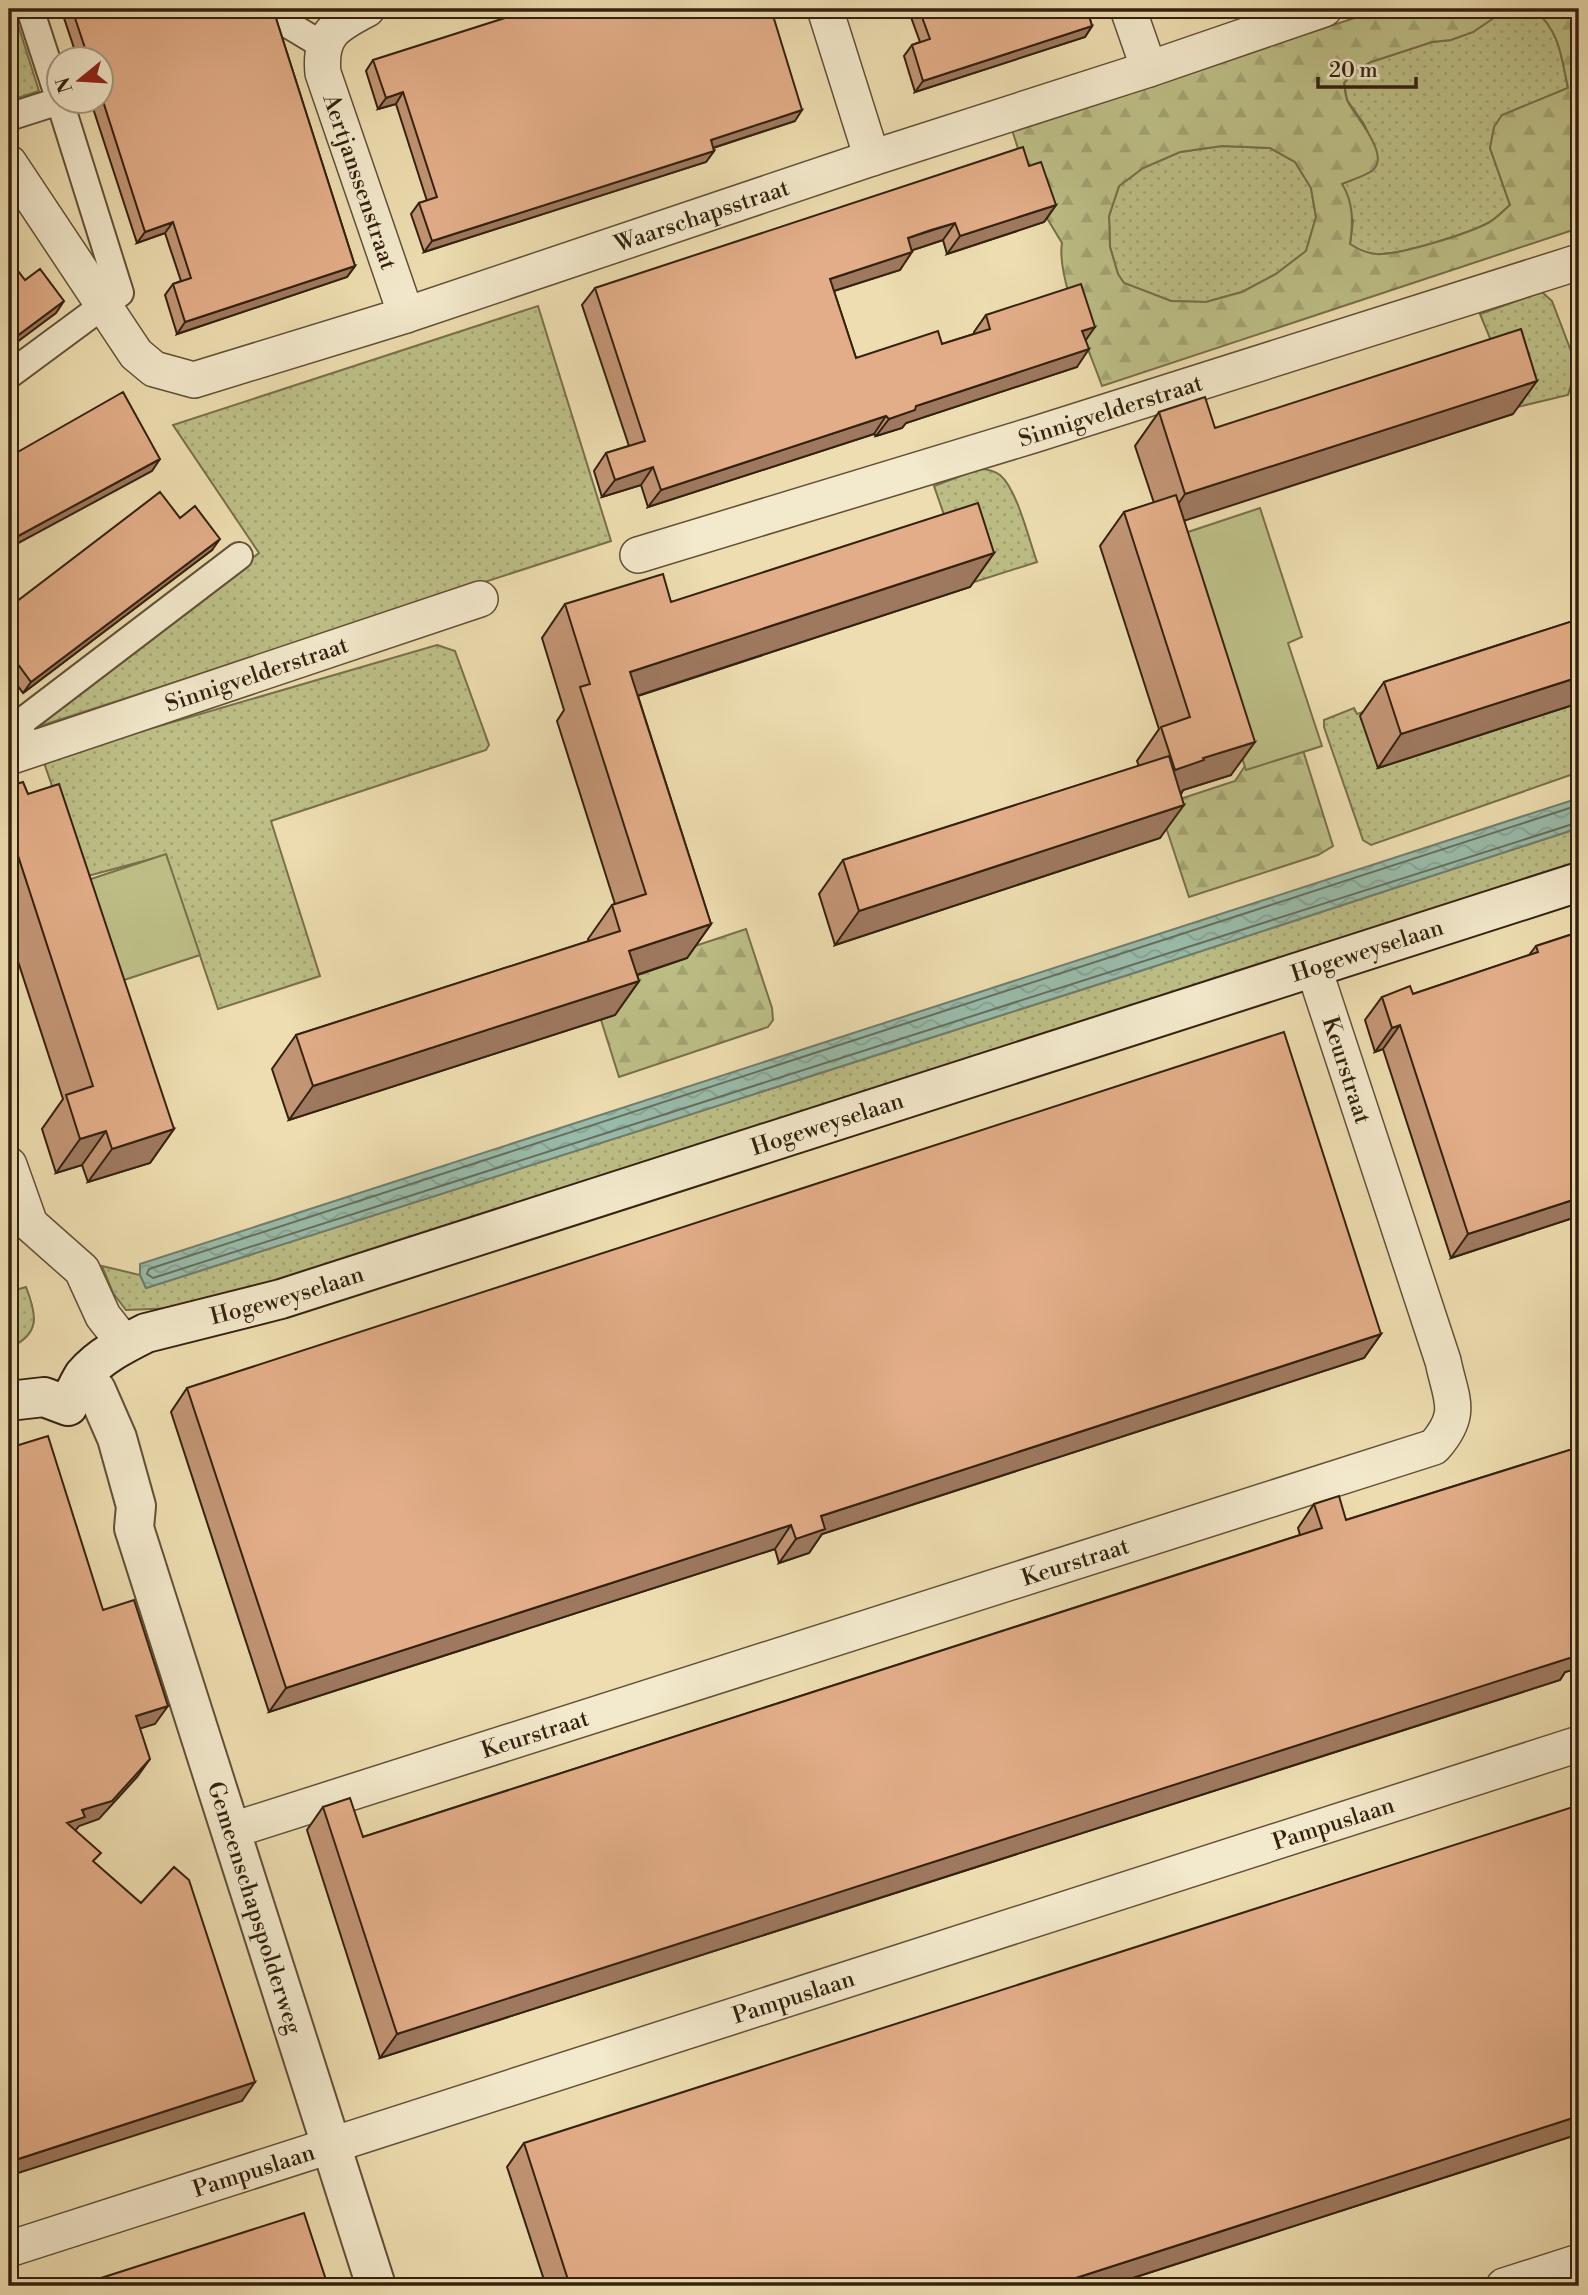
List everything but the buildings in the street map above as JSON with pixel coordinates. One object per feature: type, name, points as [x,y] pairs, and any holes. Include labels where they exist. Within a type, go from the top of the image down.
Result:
[{"type":"main road","name":"Hogeweyselaan","points":[[76,1391],[94,1365],[146,1333],[281,1299],[1313,965],[1579,882]]},
{"type":"main road","points":[[9,1377],[50,1370],[76,1391]]},
{"type":"main road","name":"Gemeenschapspolderweg","points":[[76,1391],[83,1420],[118,1512],[134,1528],[376,2286]]},
{"type":"main road","points":[[9,1401],[76,1391]]},
{"type":"street","points":[[30,9],[46,58]]},
{"type":"street","points":[[283,9],[289,25],[324,46],[339,23],[367,9]]},
{"type":"street","points":[[825,9],[872,158]]},
{"type":"street","points":[[1128,9],[1149,69]]},
{"type":"street","name":"Waarschapsstraat","points":[[9,163],[136,354],[155,369],[194,380],[406,315],[1324,9]]},
{"type":"street","name":"Aertjanssenstraat","points":[[324,46],[321,59],[323,73],[406,315]]},
{"type":"street","points":[[9,117],[46,105]]},
{"type":"street","points":[[9,375],[120,293],[65,116]]},
{"type":"street","name":"Sinnigvelderstraat","points":[[638,555],[1033,435],[1579,262]]},
{"type":"street","name":"Sinnigvelderstraat","points":[[239,556],[16,726],[20,753],[480,599]]},
{"type":"street","name":"Keurstraat","points":[[230,1831],[1434,1447],[1447,1432],[1455,1415],[1443,1361],[1313,965]]},
{"type":"street","points":[[9,1164],[30,1224],[82,1270],[103,1316],[125,1344]]},
{"type":"street","name":"Pampuslaan","points":[[9,2249],[1579,1744]]},
{"type":"street","points":[[1504,2286],[1579,2262]]},
{"type":"green space","points":[[9,9],[13,9],[39,91],[9,101]]},
{"type":"green space","points":[[1382,9],[1507,9],[1473,32],[1371,62],[1353,72],[1344,83],[1347,100],[1369,134],[1377,154],[1377,163],[1373,170],[1342,184],[1352,213],[1350,244],[1374,254],[1405,250],[1488,223],[1510,205],[1490,148],[1494,127],[1502,115],[1568,88],[1554,35],[1534,9],[1579,9],[1579,228],[1102,386],[1069,294],[1064,275],[1062,243],[1045,215],[1038,210],[1012,130]],"holes":[[[1222,146],[1270,148],[1295,162],[1311,188],[1316,217],[1306,251],[1276,274],[1242,292],[1206,302],[1171,301],[1124,283],[1118,274],[1110,247],[1109,216],[1119,186],[1143,168],[1180,152]]]},
{"type":"green space","points":[[1507,9],[1534,9],[1543,18],[1558,45],[1568,88],[1503,115],[1490,148],[1510,205],[1488,223],[1421,247],[1378,254],[1350,245],[1353,221],[1342,184],[1373,170],[1375,148],[1364,124],[1347,100],[1344,83],[1353,72],[1371,62],[1432,42],[1451,40]]},
{"type":"green space","points":[[1222,146],[1270,148],[1295,162],[1311,188],[1316,217],[1306,251],[1276,274],[1242,292],[1206,302],[1171,301],[1124,283],[1118,274],[1110,247],[1109,216],[1119,186],[1143,168],[1180,152]]},
{"type":"green space","points":[[1542,292],[1552,301],[1574,359],[1575,372],[1568,395],[1513,408],[1497,355],[1480,314]]},
{"type":"green space","points":[[538,306],[611,541],[34,728],[259,553],[173,425]]},
{"type":"green space","points":[[979,469],[1000,475],[1012,491],[1037,562],[968,584],[934,486]]},
{"type":"green space","points":[[1260,508],[1302,637],[1288,643],[1322,746],[1246,770],[1170,538]]},
{"type":"green space","points":[[1579,641],[1579,772],[1371,845],[1363,840],[1324,727],[1324,720],[1354,708],[1357,714]]},
{"type":"green space","points":[[437,645],[455,651],[489,745],[486,750],[271,821],[320,976],[218,1009],[166,855],[84,877],[43,760]]},
{"type":"green space","points":[[1302,747],[1333,846],[1318,855],[1189,897],[1159,806],[1235,781],[1247,763]]},
{"type":"green space","points":[[1579,828],[1579,863],[1430,917],[201,1307],[126,1310],[113,1293],[102,1266],[140,1275],[146,1288]]},
{"type":"green space","points":[[166,854],[200,955],[112,984],[79,883]]},
{"type":"green space","points":[[746,929],[772,1008],[773,1020],[768,1027],[619,1077],[601,1020],[611,1015],[603,987],[687,958],[686,949]]},
{"type":"green space","points":[[26,1287],[34,1323],[27,1336],[9,1348],[9,1292]]},
{"type":"water","points":[[1579,798],[1579,828],[146,1288],[140,1275],[140,1264]]}]
